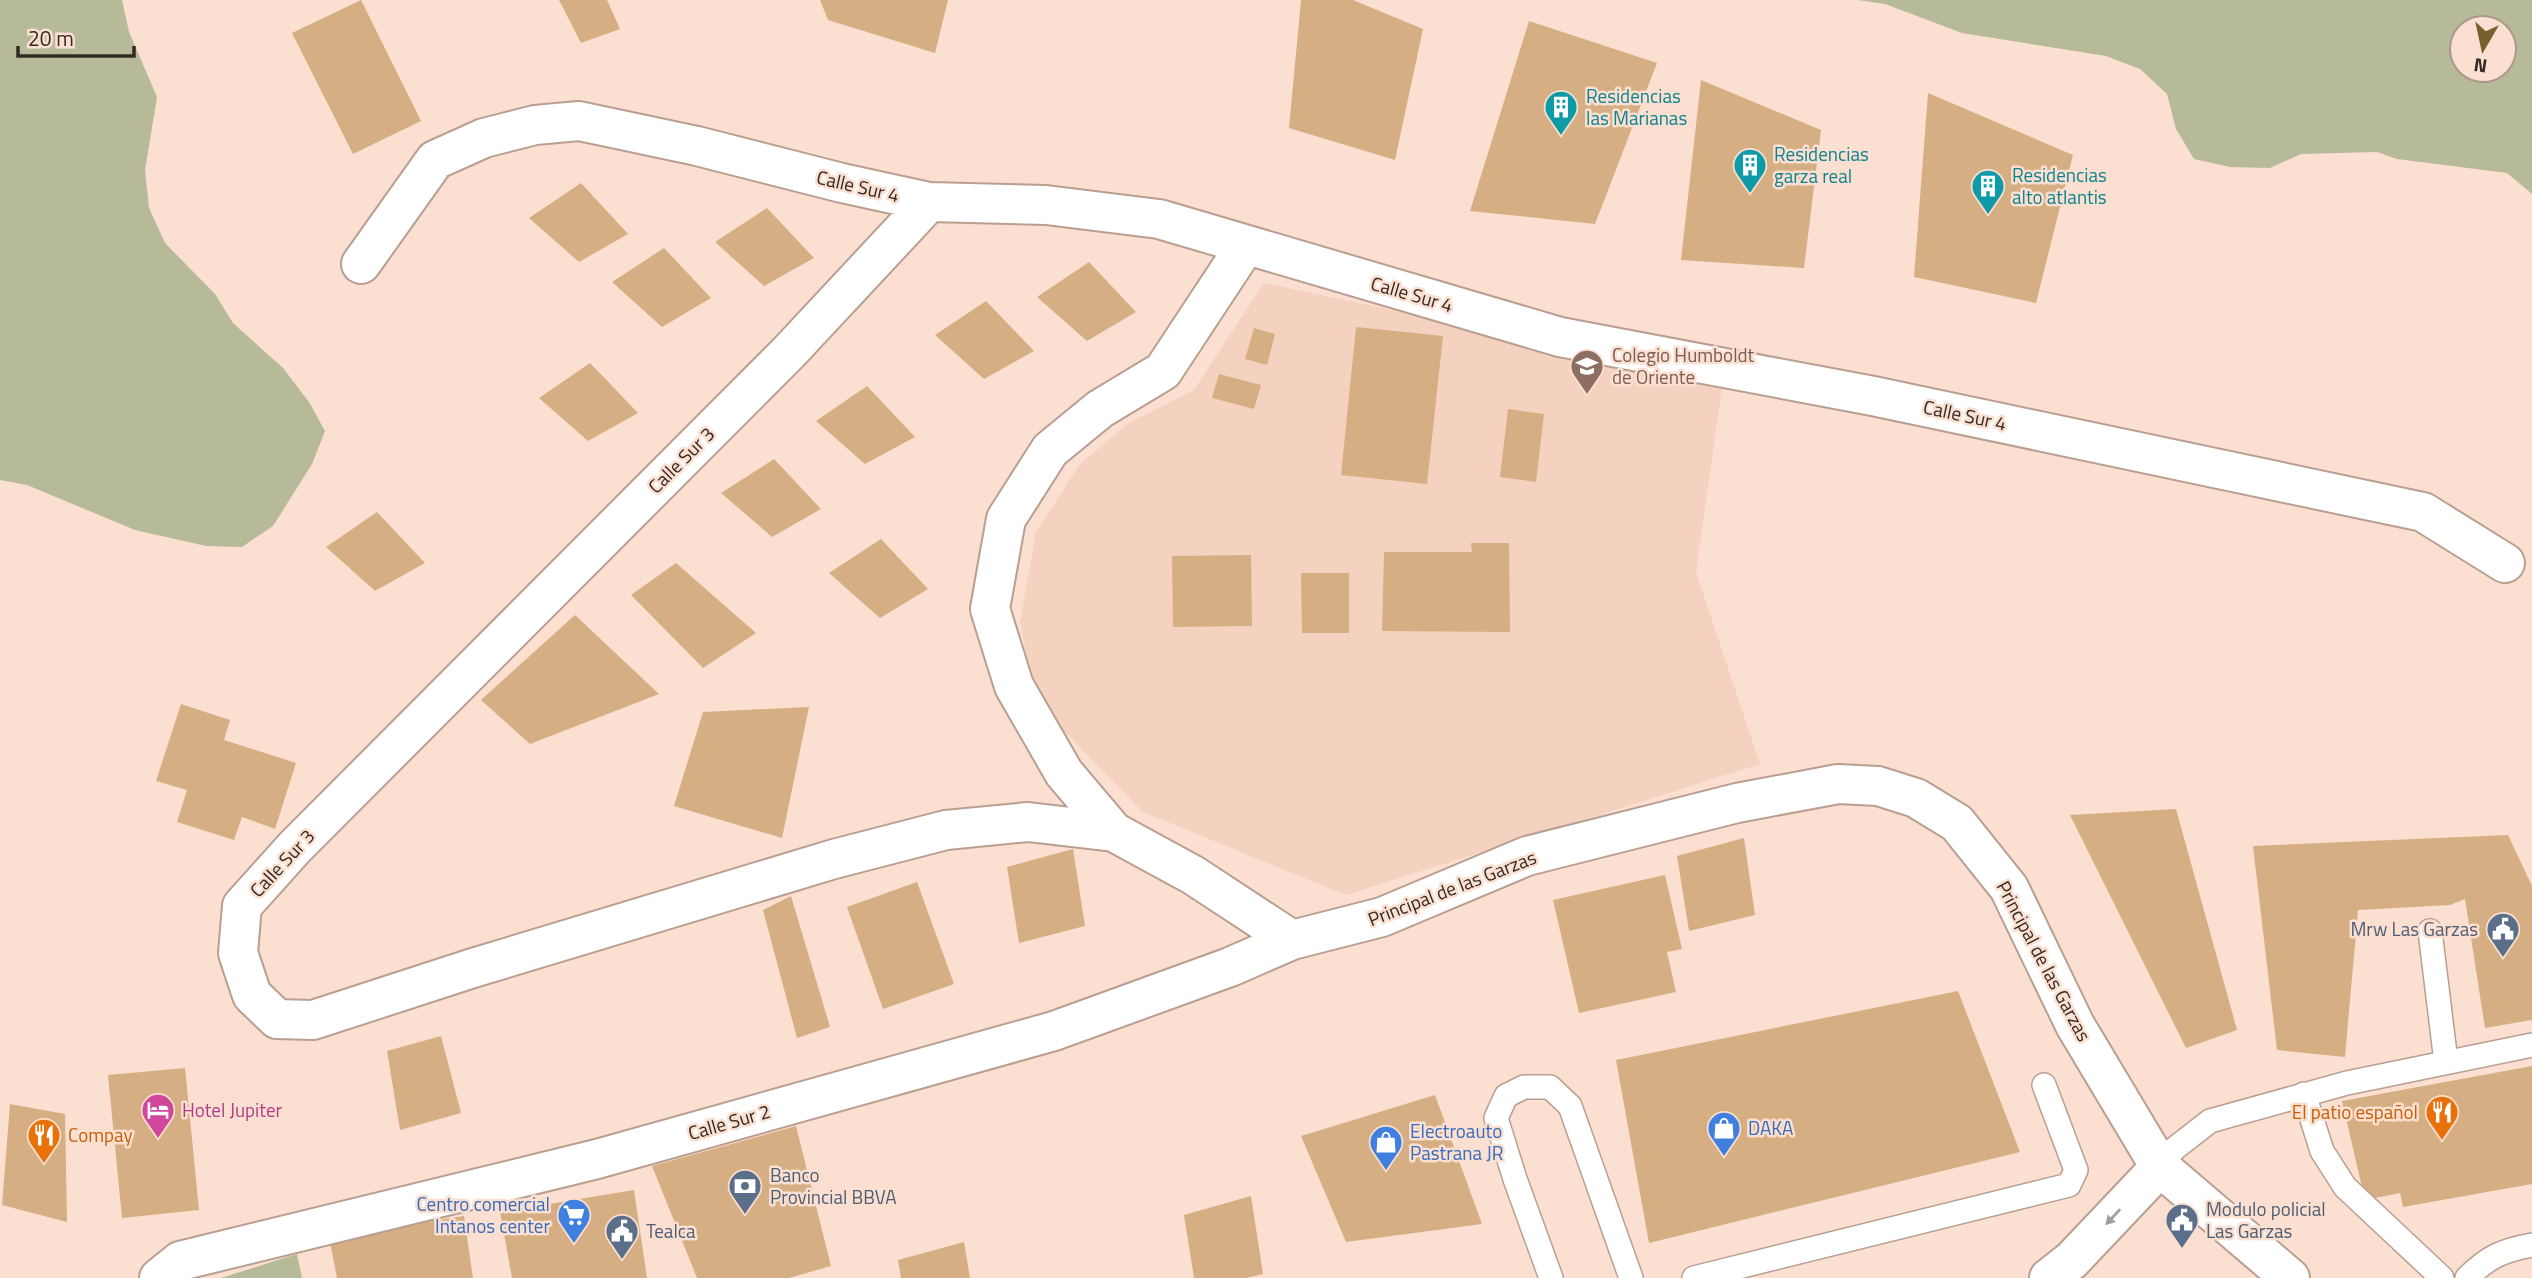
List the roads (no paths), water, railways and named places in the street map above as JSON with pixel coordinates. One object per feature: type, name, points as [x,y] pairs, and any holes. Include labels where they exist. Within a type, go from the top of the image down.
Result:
[{"type":"street","name":"Calle Sur 4","points":[[361,264],[435,160],[484,138],[535,125],[579,121],[697,146],[929,202],[1046,205],[1159,219],[1560,337],[1873,396],[2423,512],[2505,563]]},
{"type":"street","name":"Calle Sur 3","points":[[929,202],[780,361],[295,847],[243,906],[238,953],[252,995],[276,1019],[313,1020],[473,968],[808,867],[946,831],[1028,821],[1114,832]]},
{"type":"street","points":[[1246,245],[1163,371],[1100,409],[1050,450],[1006,519],[990,609],[1014,686],[1064,773],[1114,832],[1193,876],[1292,940]]},
{"type":"street","name":"Principal de las Garzas","points":[[1292,940],[1382,917],[1527,856],[1737,803],[1838,784],[1878,786],[1916,798],[1957,823],[2009,888],[2075,1025],[2160,1167],[2290,1278]]},
{"type":"street","name":"Calle Sur 2","points":[[159,1278],[180,1261],[597,1159],[1054,1031],[1230,967],[1292,940]]},
{"type":"street","points":[[2049,1278],[2073,1260],[2160,1167]]},
{"type":"lane","points":[[2430,931],[2446,1062]]},
{"type":"lane","points":[[2160,1167],[2174,1149],[2210,1121],[2304,1094],[2532,1045]]},
{"type":"lane","points":[[1694,1278],[2070,1185],[2077,1170],[2044,1085]]},
{"type":"lane","points":[[1551,1278],[1496,1118],[1506,1096],[1524,1087],[1550,1087],[1570,1106],[1631,1278]]},
{"type":"lane","points":[[2304,1094],[2322,1151],[2345,1188],[2442,1278]]},
{"type":"lane","points":[[2467,1278],[2500,1252],[2532,1245]]},
{"type":"place","name":"Residencias las Marianas","points":[[1561,137]]},
{"type":"place","name":"Residencias garza real","points":[[1750,195]]},
{"type":"place","name":"Residencias alto atlantis","points":[[1988,216]]},
{"type":"place","name":"Colegio Humboldt de Oriente","points":[[1587,396]]},
{"type":"place","name":"Mrw Las Garzas","points":[[2503,959]]},
{"type":"place","name":"Hotel Jupiter","points":[[158,1140]]},
{"type":"place","name":"El patio español","points":[[2442,1142]]},
{"type":"place","name":"DAKA","points":[[1724,1158]]},
{"type":"place","name":"Compay","points":[[44,1165]]},
{"type":"place","name":"Electroauto Pastrana JR","points":[[1386,1172]]},
{"type":"place","name":"Banco Provincial BBVA","points":[[745,1216]]},
{"type":"place","name":"Centro comercial Intanos center","points":[[574,1245]]},
{"type":"place","name":"Modulo policial Las Garzas","points":[[2182,1250]]},
{"type":"place","name":"Tealca","points":[[622,1261]]}]
